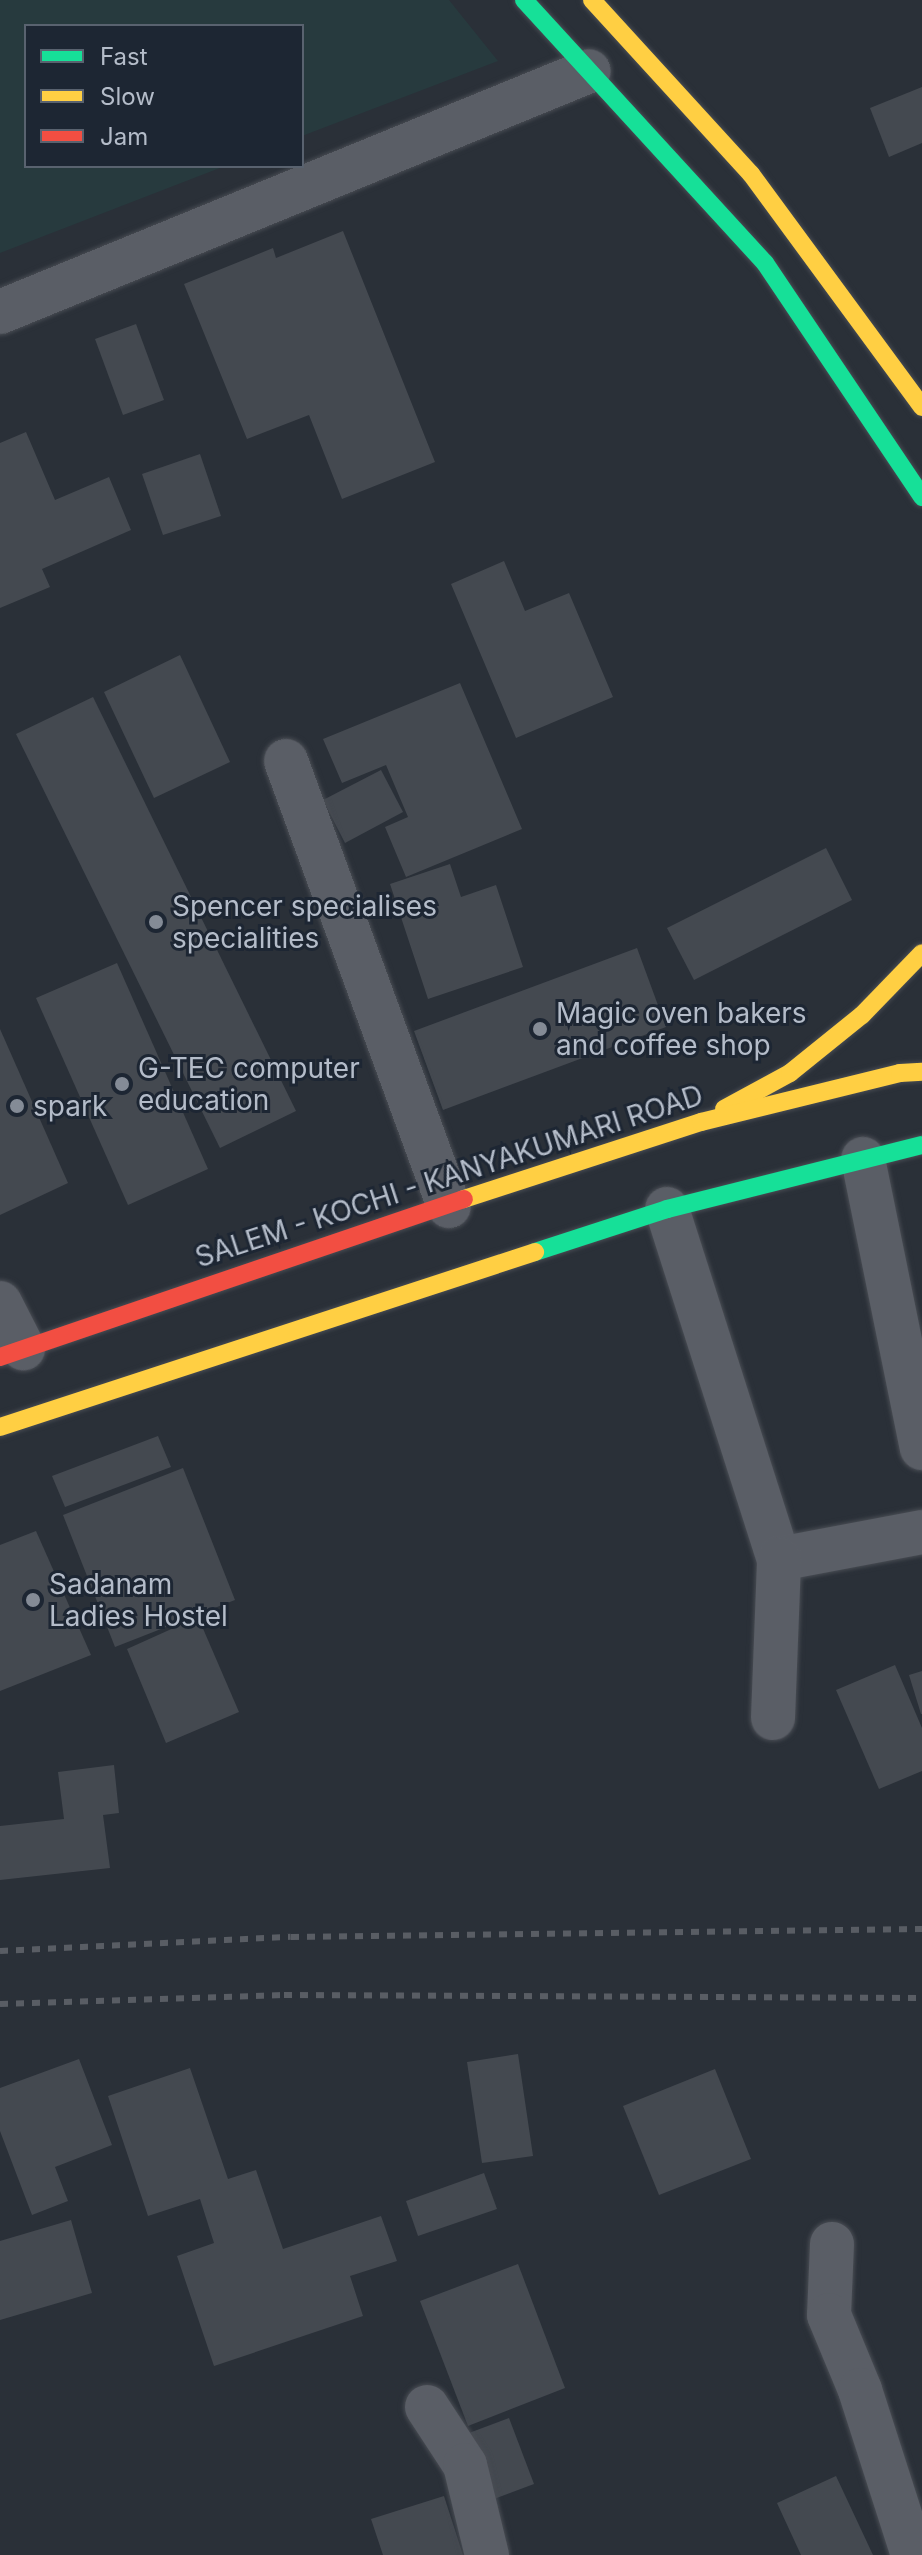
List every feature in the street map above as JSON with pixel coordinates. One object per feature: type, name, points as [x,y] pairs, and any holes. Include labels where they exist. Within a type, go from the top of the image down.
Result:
[{"type":"main road","points":[[524,0],[765,263],[922,497]]},
{"type":"main road","points":[[592,0],[751,174],[922,407]]},
{"type":"main road","points":[[701,1122],[790,1073],[862,1015],[922,953]]},
{"type":"main road","name":"SALEM - KOCHI - KANYAKUMARI ROAD","points":[[11,1352],[266,1264],[701,1122],[900,1073],[922,1072]]},
{"type":"main road","points":[[0,1427],[667,1209],[922,1145]]},
{"type":"street","points":[[0,312],[589,71]]},
{"type":"street","points":[[286,761],[449,1206]]},
{"type":"street","points":[[863,1159],[922,1448]]},
{"type":"street","points":[[667,1209],[779,1559],[773,1718]]},
{"type":"street","points":[[0,1303],[11,1352]]},
{"type":"street","points":[[779,1559],[922,1532]]},
{"type":"street","points":[[832,2244],[829,2315],[860,2390],[913,2555]]},
{"type":"street","points":[[427,2407],[465,2465],[487,2555]]},
{"type":"green space","points":[[0,0],[449,0],[498,61],[304,135],[304,24],[24,24],[24,168],[220,168],[0,253]]},
{"type":"building","points":[[922,87],[922,143],[889,157],[870,108]]},
{"type":"building","points":[[343,231],[435,462],[342,499],[309,415],[247,439],[184,284],[273,248],[276,258]]},
{"type":"building","points":[[136,324],[164,400],[123,415],[95,339]]},
{"type":"building","points":[[26,432],[55,500],[109,477],[131,530],[42,569],[50,587],[0,608],[0,443]]},
{"type":"building","points":[[200,454],[221,516],[163,535],[142,474]]},
{"type":"building","points":[[504,561],[525,611],[569,593],[613,697],[516,738],[451,584]]},
{"type":"building","points":[[180,655],[230,762],[154,798],[104,692]]},
{"type":"building","points":[[460,683],[522,829],[406,877],[385,827],[408,817],[386,765],[342,783],[323,739]]},
{"type":"building","name":"Spencer specialises specialities","points":[[93,697],[296,1111],[220,1148],[16,734]]},
{"type":"building","points":[[381,770],[403,812],[345,843],[323,800]]},
{"type":"building","points":[[826,848],[852,900],[694,980],[667,928]]},
{"type":"building","points":[[450,864],[461,897],[496,885],[523,967],[428,999],[390,884]]},
{"type":"building","name":"Magic oven bakers and coffee shop","points":[[637,948],[666,1027],[443,1110],[414,1031]]},
{"type":"building","name":"G-TEC computer education","points":[[117,963],[208,1169],[128,1205],[36,998]]},
{"type":"building","name":"spark","points":[[0,1029],[68,1183],[0,1215]]},
{"type":"building","points":[[158,1436],[171,1467],[65,1507],[52,1476]]},
{"type":"building","points":[[183,1468],[235,1600],[115,1647],[63,1515]]},
{"type":"building","name":"Sadanam Ladies Hostel","points":[[36,1531],[91,1655],[0,1691],[0,1545]]},
{"type":"building","points":[[198,1617],[239,1712],[166,1743],[127,1649]]},
{"type":"building","points":[[895,1665],[922,1728],[922,1771],[879,1789],[836,1690]]},
{"type":"building","points":[[922,1671],[922,1714],[921,1714],[909,1675]]},
{"type":"building","points":[[114,1765],[119,1813],[103,1815],[110,1868],[0,1880],[0,1826],[64,1819],[58,1772]]},
{"type":"building","points":[[518,2054],[533,2156],[482,2163],[467,2062]]},
{"type":"building","points":[[79,2059],[112,2145],[55,2167],[68,2201],[32,2215],[0,2131],[0,2088]]},
{"type":"building","points":[[190,2068],[228,2179],[256,2170],[283,2249],[381,2216],[397,2261],[350,2276],[363,2316],[214,2366],[177,2256],[214,2243],[200,2199],[148,2216],[108,2096]]},
{"type":"building","points":[[715,2069],[751,2159],[659,2195],[623,2106]]},
{"type":"building","points":[[484,2173],[497,2209],[418,2236],[406,2201]]},
{"type":"building","points":[[71,2220],[92,2293],[0,2320],[0,2241]]},
{"type":"building","points":[[518,2264],[565,2388],[468,2426],[420,2301]]},
{"type":"building","points":[[509,2418],[534,2484],[486,2502],[461,2436]]},
{"type":"building","points":[[836,2476],[873,2555],[801,2555],[777,2503]]},
{"type":"building","points":[[444,2496],[463,2555],[383,2555],[371,2519]]},
{"type":"railway","points":[[0,1951],[291,1937],[922,1929]]},
{"type":"railway","points":[[0,2004],[284,1995],[922,1998]]},
{"type":"traffic: fast","points":[[524,0],[765,263],[922,497]]},
{"type":"traffic: fast","points":[[535,1252],[667,1209],[922,1145]]},
{"type":"traffic: slow","points":[[592,0],[751,174],[922,407]]},
{"type":"traffic: slow","points":[[724,1109],[790,1073],[862,1015],[922,953]]},
{"type":"traffic: slow","points":[[464,1199],[701,1122],[900,1073],[922,1072]]},
{"type":"traffic: slow","points":[[0,1427],[535,1252]]},
{"type":"traffic: jam","points":[[0,1357],[464,1199]]},
{"type":"place","name":"Spencer specialises specialities","points":[[156,922]]},
{"type":"place","name":"Magic oven bakers and coffee shop","points":[[540,1029]]},
{"type":"place","name":"G-TEC computer education","points":[[122,1084]]},
{"type":"place","name":"spark","points":[[17,1106]]},
{"type":"place","name":"Sadanam Ladies Hostel","points":[[33,1600]]}]
